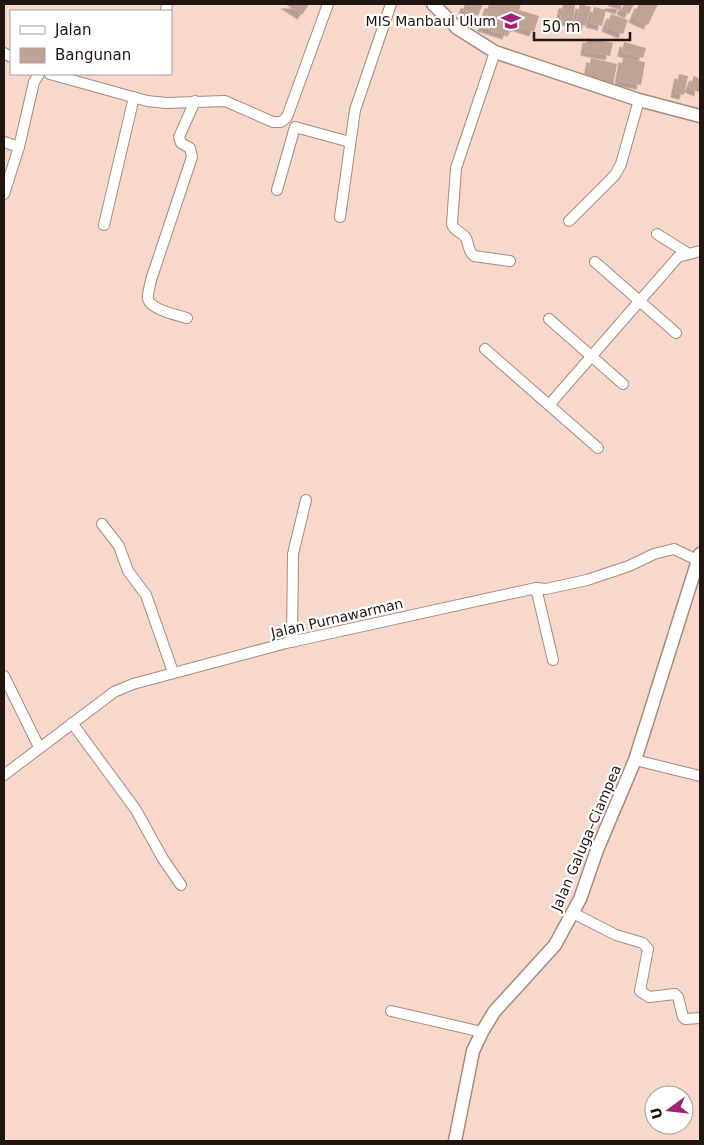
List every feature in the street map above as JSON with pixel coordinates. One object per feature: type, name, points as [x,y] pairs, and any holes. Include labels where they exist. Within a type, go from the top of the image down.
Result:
[{"type":"street","points":[[54,75],[134,98],[166,103],[225,101],[273,122],[281,122],[287,117],[328,4]]},
{"type":"street","points":[[340,217],[355,110],[391,4]]},
{"type":"street","points":[[433,4],[457,28],[495,52],[639,100],[700,116]]},
{"type":"street","points":[[495,52],[456,168],[452,224],[454,230],[466,239],[470,253],[474,256],[510,261]]},
{"type":"street","points":[[4,194],[19,147],[34,82],[38,75]]},
{"type":"street","points":[[104,226],[134,98]]},
{"type":"street","points":[[569,221],[615,175],[639,100]]},
{"type":"street","points":[[187,318],[150,304],[148,297],[151,280],[192,157],[190,148],[181,142],[179,137],[195,101]]},
{"type":"street","points":[[277,190],[295,127],[350,142]]},
{"type":"street","points":[[4,142],[19,147]]},
{"type":"street","points":[[657,234],[689,254]]},
{"type":"street","points":[[549,405],[678,257],[700,250]]},
{"type":"street","points":[[595,262],[676,333]]},
{"type":"street","points":[[549,319],[623,384]]},
{"type":"street","points":[[485,349],[598,448]]},
{"type":"street","points":[[292,642],[293,554],[306,500]]},
{"type":"street","points":[[102,524],[117,542],[128,571],[146,595],[173,672]]},
{"type":"street","name":"Jalan Purnawarman","points":[[4,775],[114,692],[133,684],[292,642],[536,588],[546,589],[587,580],[620,569],[654,554],[674,550],[699,557]]},
{"type":"street","name":"Jalan Galuga–Ciampea","points":[[455,1141],[473,1051],[482,1032],[494,1012],[555,945],[573,914],[636,760],[699,557]]},
{"type":"street","points":[[536,588],[553,660]]},
{"type":"street","points":[[4,676],[39,747]]},
{"type":"street","points":[[72,723],[136,810],[163,859],[181,885]]},
{"type":"street","points":[[636,760],[700,776]]},
{"type":"street","points":[[573,914],[616,935],[643,943],[648,949],[640,991],[649,997],[675,994],[678,997],[685,1019],[700,1018]]},
{"type":"street","points":[[391,1011],[482,1032]]},
{"type":"building","points":[[285,4],[309,4],[302,15]]},
{"type":"building","points":[[465,4],[483,4],[478,16],[463,10]]},
{"type":"building","name":"MIS Manbaul Ulum","points":[[489,4],[521,4],[519,10],[539,16],[534,32],[515,26],[512,32],[508,31],[507,35],[482,27]]},
{"type":"building","points":[[563,4],[575,4],[573,22],[560,20]]},
{"type":"building","points":[[580,4],[591,7],[586,26],[575,23]]},
{"type":"building","points":[[609,4],[622,4],[620,10],[608,6]]},
{"type":"building","points":[[624,4],[634,4],[629,14],[621,10]]},
{"type":"building","points":[[639,4],[658,4],[648,25],[633,18]]},
{"type":"building","points":[[594,7],[606,10],[602,26],[590,23]]},
{"type":"building","points":[[611,14],[628,20],[623,34],[606,27]]},
{"type":"building","points":[[587,38],[613,43],[610,56],[585,51]]},
{"type":"building","points":[[624,42],[646,48],[643,58],[622,52]]},
{"type":"building","points":[[591,58],[617,64],[613,85],[587,79]]},
{"type":"building","points":[[623,58],[645,62],[641,85],[619,81]]},
{"type":"building","points":[[679,74],[688,76],[684,95],[675,93]]},
{"type":"building","points":[[694,76],[700,79],[699,92],[689,88]]},
{"type":"place","name":"MIS Manbaul Ulum","points":[[511,21]]}]
